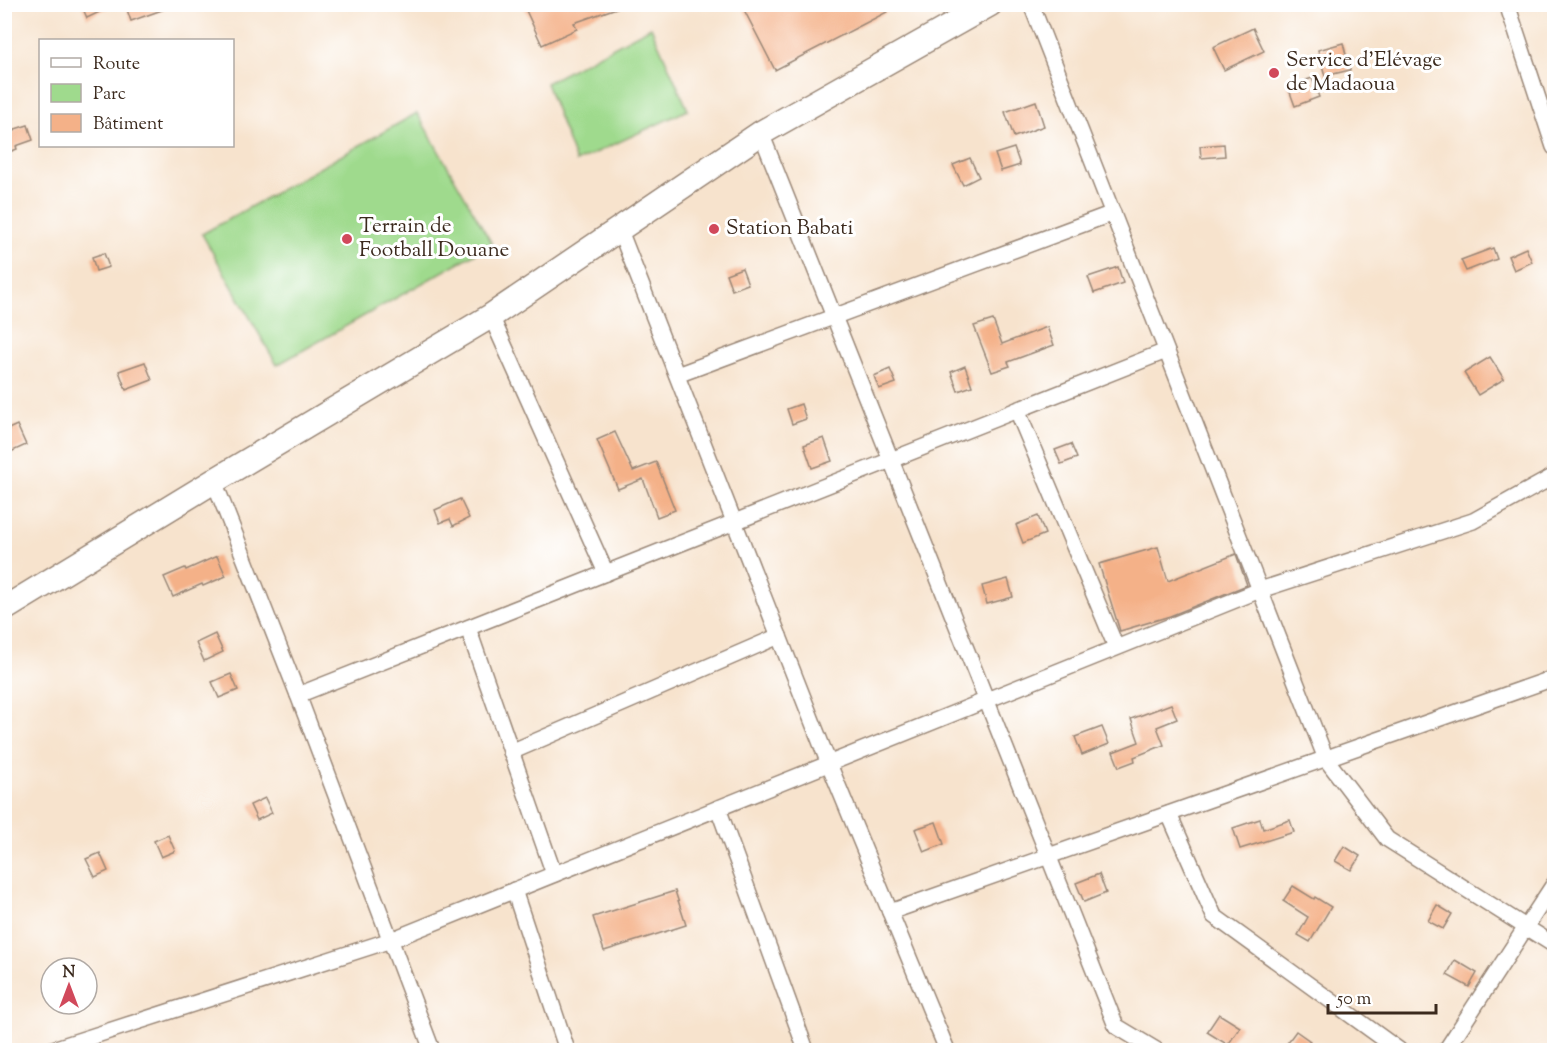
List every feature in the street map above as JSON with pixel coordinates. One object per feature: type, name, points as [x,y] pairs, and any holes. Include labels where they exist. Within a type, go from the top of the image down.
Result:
[{"type":"highway","points":[[4,609],[491,316],[761,133],[990,4]]},
{"type":"street","points":[[1031,4],[1326,759],[1387,839],[1554,945]]},
{"type":"street","points":[[1507,4],[1554,147]]},
{"type":"street","points":[[761,133],[1116,1026],[1156,1050]]},
{"type":"street","points":[[677,375],[1113,213]]},
{"type":"street","points":[[619,228],[829,764],[947,1050]]},
{"type":"street","points":[[491,316],[606,573]]},
{"type":"street","points":[[298,695],[1166,351]]},
{"type":"street","points":[[1017,410],[1116,648]]},
{"type":"street","points":[[50,1050],[391,940],[1260,590],[1473,521],[1554,476]]},
{"type":"street","points":[[214,481],[298,695],[432,1050]]},
{"type":"street","points":[[468,628],[554,874]]},
{"type":"street","points":[[511,752],[779,636]]},
{"type":"street","points":[[890,912],[1554,678]]},
{"type":"street","points":[[718,808],[806,1050]]},
{"type":"street","points":[[1169,814],[1214,916],[1399,1050]]},
{"type":"street","points":[[1446,1050],[1554,884]]},
{"type":"street","points":[[514,890],[567,1050]]},
{"type":"green space","points":[[651,27],[688,110],[576,162],[546,83]]},
{"type":"green space","name":"Terrain de Football Douane","points":[[417,113],[492,244],[277,365],[202,234]]},
{"type":"building","points":[[81,4],[116,4],[87,18]]},
{"type":"building","points":[[125,4],[172,4],[173,6],[131,21]]},
{"type":"building","points":[[523,4],[621,4],[622,6],[574,23],[577,29],[542,45]]},
{"type":"building","points":[[741,4],[883,4],[887,12],[775,70]]},
{"type":"building","points":[[1253,28],[1264,51],[1224,70],[1213,47]]},
{"type":"building","points":[[1343,43],[1350,70],[1325,76],[1318,50]]},
{"type":"building","points":[[1312,78],[1319,97],[1295,106],[1288,87]]},
{"type":"building","points":[[1036,101],[1044,126],[1014,137],[1005,112]]},
{"type":"building","points":[[4,119],[11,132],[28,125],[33,140],[16,146],[17,149],[4,154]]},
{"type":"building","points":[[1224,144],[1225,156],[1201,158],[1200,146]]},
{"type":"building","points":[[1014,148],[1020,165],[1001,171],[995,154]]},
{"type":"building","points":[[970,158],[979,177],[963,185],[953,165]]},
{"type":"building","points":[[1493,248],[1497,259],[1466,271],[1461,260]]},
{"type":"building","points":[[1526,248],[1532,262],[1514,270],[1508,256]]},
{"type":"building","points":[[104,253],[109,267],[96,271],[92,257]]},
{"type":"building","points":[[1118,267],[1123,283],[1094,293],[1088,277]]},
{"type":"building","points":[[742,268],[748,284],[732,290],[726,274]]},
{"type":"building","points":[[993,320],[1002,344],[1047,327],[1054,345],[1008,362],[1010,366],[992,372],[974,326]]},
{"type":"building","points":[[1490,357],[1504,379],[1478,395],[1464,373]]},
{"type":"building","points":[[145,362],[152,380],[126,390],[119,371]]},
{"type":"building","points":[[965,366],[972,386],[958,391],[951,372]]},
{"type":"building","points":[[890,369],[896,383],[879,389],[874,376]]},
{"type":"building","points":[[801,404],[806,419],[792,424],[787,409]]},
{"type":"building","points":[[17,425],[26,445],[4,455],[4,431]]},
{"type":"building","points":[[615,432],[633,471],[656,462],[675,510],[657,517],[643,479],[618,489],[597,440]]},
{"type":"building","points":[[824,438],[832,461],[812,468],[804,445]]},
{"type":"building","points":[[1071,444],[1077,458],[1061,464],[1055,450]]},
{"type":"building","points":[[460,499],[469,518],[453,526],[450,519],[440,523],[435,510]]},
{"type":"building","points":[[1038,516],[1045,534],[1023,543],[1016,525]]},
{"type":"building","points":[[1158,547],[1168,581],[1236,554],[1247,585],[1170,616],[1120,631],[1099,564]]},
{"type":"building","points":[[217,556],[226,576],[173,597],[164,577]]},
{"type":"building","points":[[1008,579],[1013,597],[987,604],[982,586]]},
{"type":"building","points":[[215,634],[223,652],[204,661],[196,643]]},
{"type":"building","points":[[231,674],[238,690],[219,698],[212,682]]},
{"type":"building","points":[[1171,704],[1177,719],[1157,727],[1164,745],[1134,757],[1135,761],[1119,767],[1113,752],[1139,742],[1131,719]]},
{"type":"building","points":[[1102,727],[1109,744],[1082,755],[1075,737]]},
{"type":"building","points":[[265,798],[272,813],[257,820],[250,805]]},
{"type":"building","points":[[1260,819],[1263,829],[1290,820],[1294,832],[1240,849],[1233,828]]},
{"type":"building","points":[[936,822],[944,844],[924,852],[915,829]]},
{"type":"building","points":[[168,835],[175,851],[161,857],[154,841]]},
{"type":"building","points":[[1344,846],[1360,856],[1351,870],[1335,861]]},
{"type":"building","points":[[100,853],[108,871],[95,877],[86,859]]},
{"type":"building","points":[[1099,874],[1106,893],[1084,902],[1076,883]]},
{"type":"building","points":[[1293,886],[1331,907],[1310,942],[1298,935],[1308,917],[1283,901]]},
{"type":"building","points":[[675,891],[686,925],[604,951],[593,917]]},
{"type":"building","points":[[1437,905],[1452,914],[1443,929],[1428,921]]},
{"type":"building","points":[[1455,960],[1477,973],[1469,987],[1447,975]]},
{"type":"building","points":[[1219,1014],[1240,1027],[1228,1045],[1207,1032]]},
{"type":"building","points":[[1296,1031],[1310,1041],[1303,1050],[1292,1050],[1285,1046]]},
{"type":"place","name":"Service d'Elévage de Madaoua","points":[[1274,73]]},
{"type":"place","name":"Station Babati","points":[[714,229]]},
{"type":"place","name":"Terrain de Football Douane","points":[[347,239]]}]
